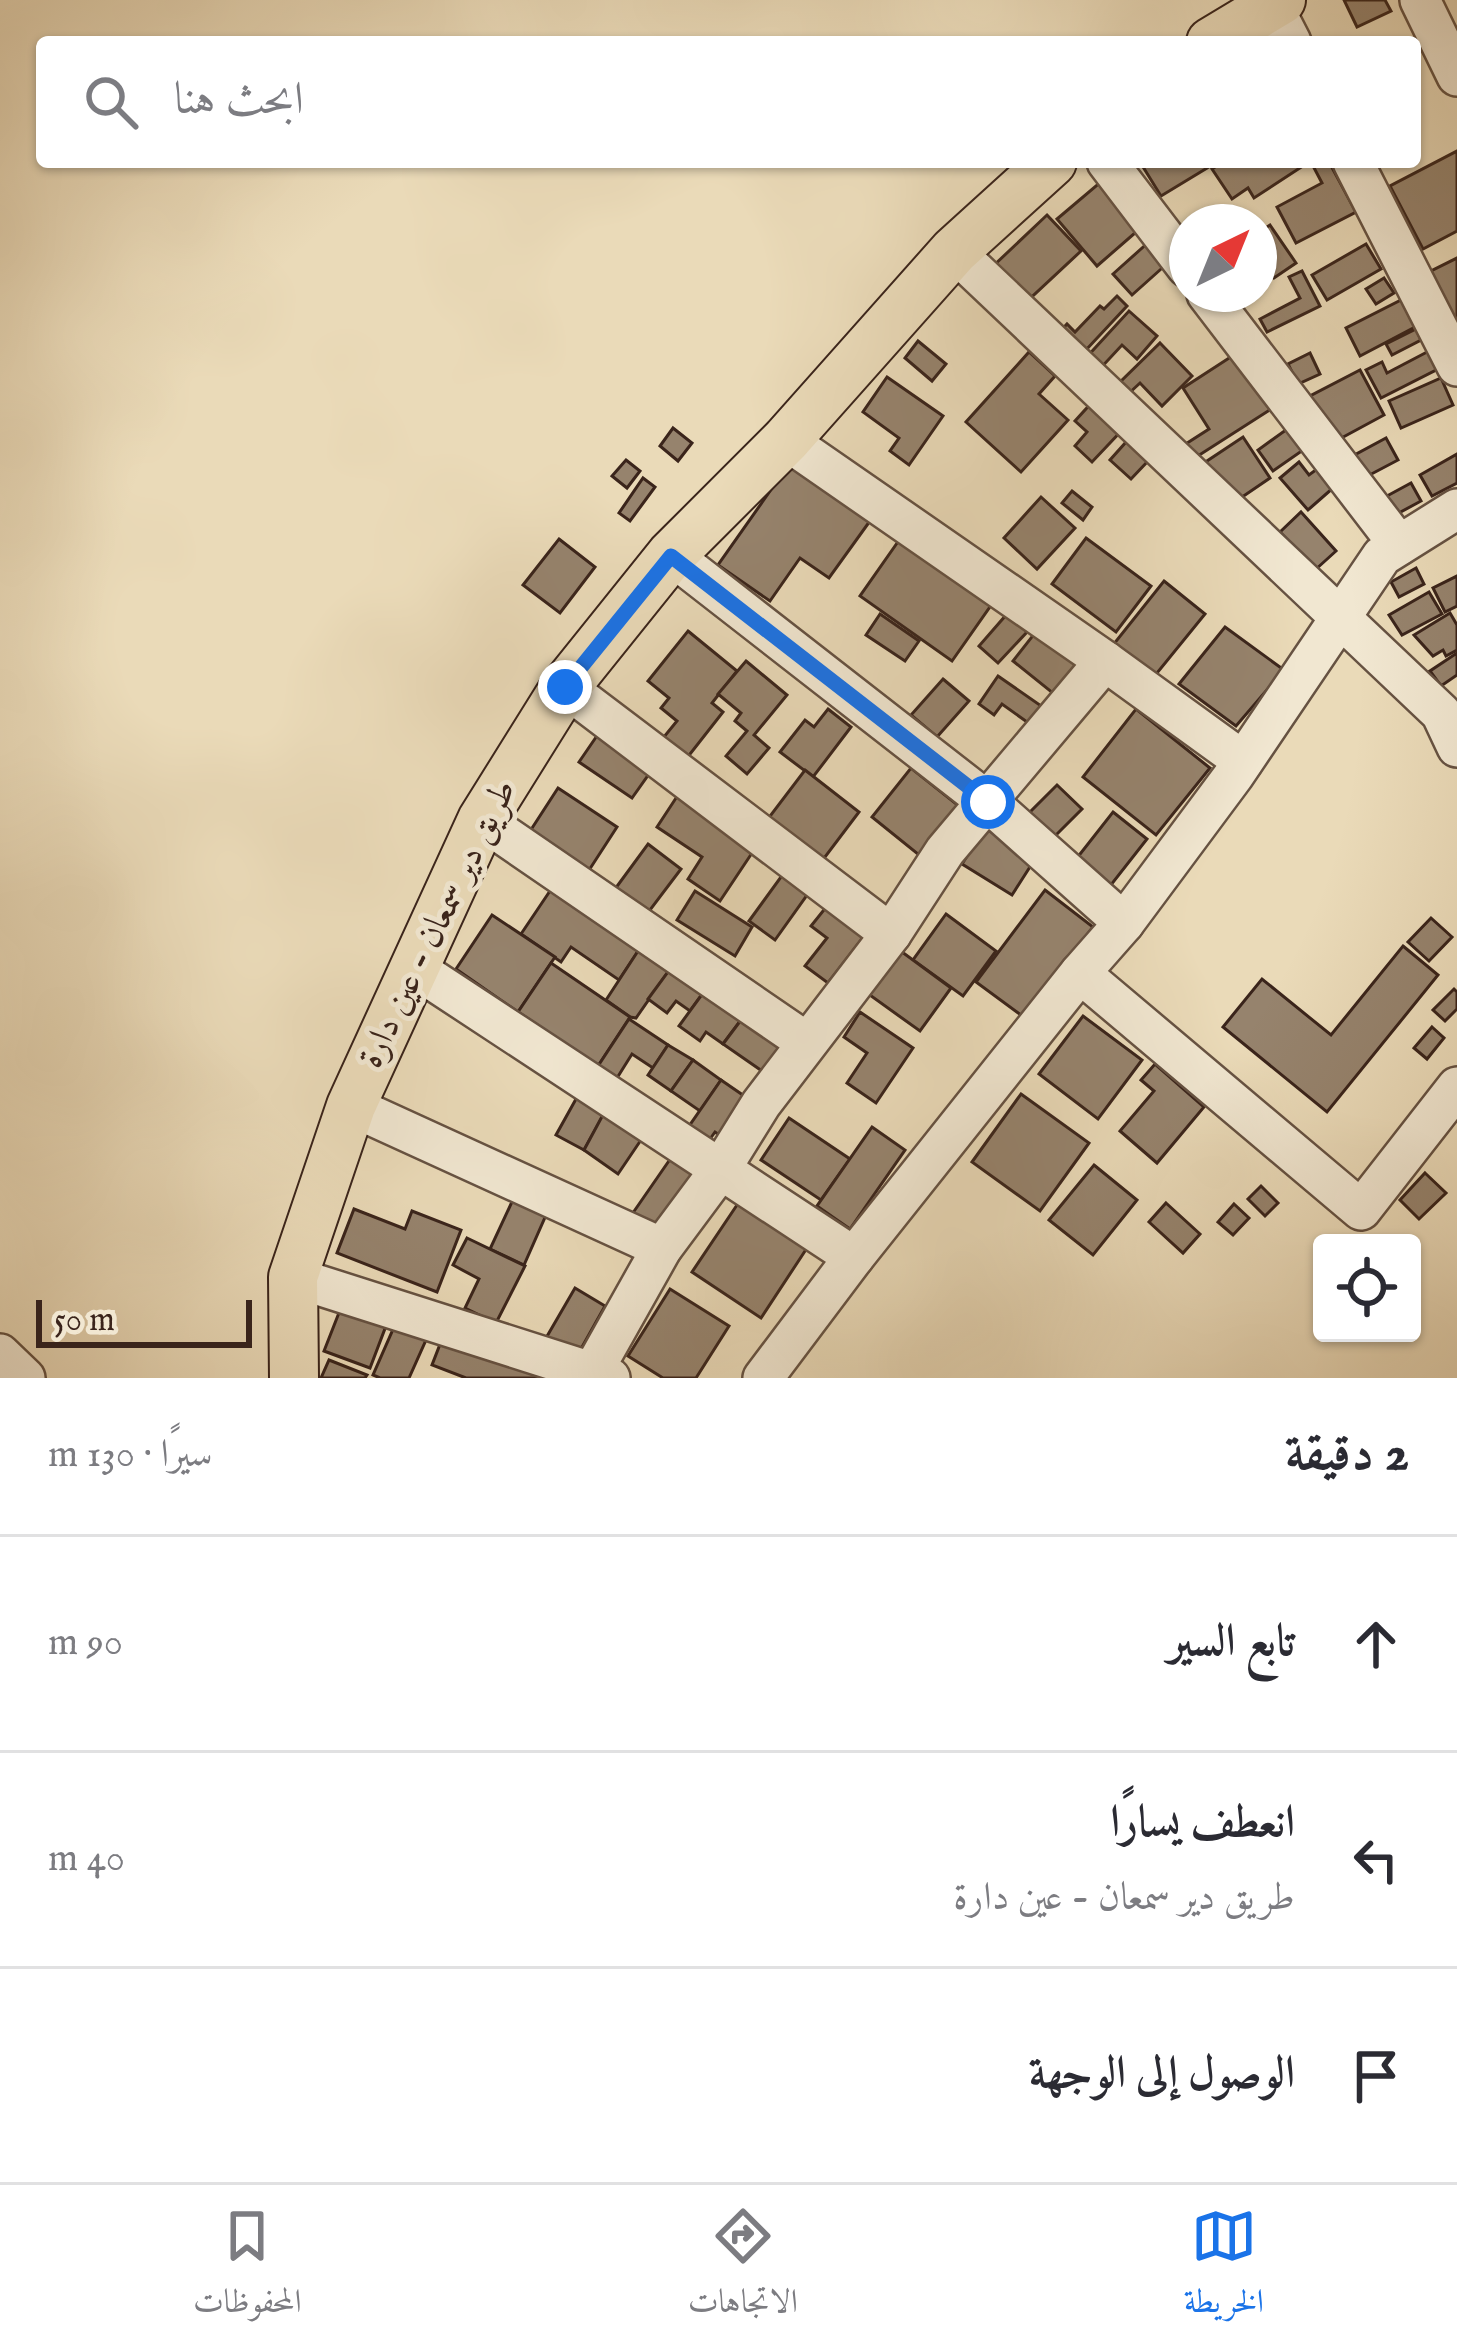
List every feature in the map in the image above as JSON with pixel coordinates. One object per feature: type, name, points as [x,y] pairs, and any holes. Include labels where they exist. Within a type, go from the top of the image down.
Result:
[{"type":"main road","points":[[1227,36],[1281,16]]},
{"type":"main road","name":"طريق دير سمعان - عين دارة","points":[[294,1378],[292,1277],[351,1106],[482,820],[565,687],[671,556],[786,440],[954,251],[1045,168]]},
{"type":"street","points":[[1420,0],[1457,76]]},
{"type":"street","points":[[1112,168],[1169,243]]},
{"type":"street","points":[[1355,168],[1457,366]]},
{"type":"street","points":[[954,251],[1441,712],[1457,747]]},
{"type":"street","points":[[1222,312],[1399,545]]},
{"type":"street","points":[[786,440],[1243,761]]},
{"type":"street","points":[[763,1378],[854,1257],[1124,922],[1243,761],[1382,556],[1457,509]]},
{"type":"street","points":[[671,556],[988,802],[1124,922]]},
{"type":"street","points":[[292,1277],[598,1376],[662,1248],[720,1170],[760,1105],[891,934],[945,851],[1105,661]]},
{"type":"street","points":[[565,687],[891,934]]},
{"type":"street","points":[[482,820],[806,1042]]},
{"type":"street","points":[[413,967],[854,1257]]},
{"type":"street","points":[[1080,973],[1360,1210],[1457,1087]]},
{"type":"street","points":[[351,1106],[662,1248]]},
{"type":"street","points":[[0,1354],[25,1378]]},
{"type":"building","points":[[1344,0],[1385,0],[1391,11],[1357,27]]},
{"type":"building","points":[[1457,151],[1457,231],[1423,249],[1390,186]]},
{"type":"building","points":[[1144,168],[1207,168],[1161,196]]},
{"type":"building","points":[[1300,168],[1254,198],[1248,188],[1232,199],[1212,169]]},
{"type":"building","points":[[1314,168],[1332,168],[1356,212],[1296,243],[1277,207],[1322,183]]},
{"type":"building","points":[[1103,180],[1143,226],[1097,266],[1057,219]]},
{"type":"building","points":[[1047,215],[1081,251],[1023,305],[990,269]]},
{"type":"building","points":[[1277,235],[1296,263],[1277,276]]},
{"type":"building","points":[[1151,240],[1169,260],[1132,295],[1113,274]]},
{"type":"building","points":[[1366,244],[1381,269],[1327,300],[1312,275]]},
{"type":"building","points":[[1457,258],[1457,323],[1431,271]]},
{"type":"building","points":[[1302,271],[1320,306],[1267,332],[1260,319],[1300,298],[1289,277]]},
{"type":"building","points":[[1384,278],[1394,293],[1376,304],[1366,289]]},
{"type":"building","points":[[1117,296],[1127,306],[1085,351],[1055,337],[1067,324],[1075,332]]},
{"type":"building","points":[[1401,300],[1415,327],[1360,356],[1346,328]]},
{"type":"building","points":[[1129,311],[1157,336],[1137,359],[1122,345],[1097,372],[1084,360]]},
{"type":"building","points":[[1416,329],[1421,340],[1392,355],[1386,344]]},
{"type":"building","points":[[918,341],[946,364],[932,381],[905,358]]},
{"type":"building","points":[[1160,343],[1192,376],[1162,406],[1140,383],[1126,396],[1116,386]]},
{"type":"building","points":[[1246,347],[1282,402],[1190,461],[1181,447],[1209,429],[1183,388]]},
{"type":"building","points":[[1429,351],[1438,369],[1381,398],[1366,370],[1382,362],[1387,373]]},
{"type":"building","points":[[1029,352],[1055,376],[1039,394],[1068,420],[1021,472],[966,422]]},
{"type":"building","points":[[1310,353],[1320,374],[1298,384],[1288,364]]},
{"type":"building","points":[[1360,370],[1384,415],[1334,442],[1310,396]]},
{"type":"building","points":[[887,377],[943,416],[909,465],[890,451],[899,438],[863,412]]},
{"type":"building","points":[[1441,378],[1453,405],[1401,428],[1389,401]]},
{"type":"building","points":[[1095,399],[1125,427],[1092,462],[1075,446],[1087,432],[1075,421]]},
{"type":"building","points":[[1290,427],[1306,448],[1273,471],[1258,450]]},
{"type":"building","points":[[673,428],[692,443],[678,461],[660,446]]},
{"type":"building","points":[[1243,437],[1270,478],[1229,506],[1201,465]]},
{"type":"building","points":[[1386,438],[1398,460],[1360,480],[1349,458]]},
{"type":"building","points":[[1127,441],[1148,461],[1131,479],[1110,460]]},
{"type":"building","points":[[1457,454],[1457,483],[1432,496],[1420,475]]},
{"type":"building","points":[[794,457],[875,514],[829,578],[800,558],[770,601],[718,565]]},
{"type":"building","points":[[626,460],[640,471],[627,488],[612,476]]},
{"type":"building","points":[[1299,462],[1309,475],[1317,469],[1333,488],[1308,510],[1280,478]]},
{"type":"building","points":[[643,478],[655,487],[630,521],[619,513]]},
{"type":"building","points":[[1411,483],[1421,501],[1384,521],[1374,503]]},
{"type":"building","points":[[1072,491],[1092,507],[1083,520],[1062,503]]},
{"type":"building","points":[[1041,497],[1075,528],[1037,569],[1004,538]]},
{"type":"building","points":[[1301,512],[1336,551],[1315,570],[1280,532]]},
{"type":"building","points":[[902,536],[994,601],[952,661],[860,596]]},
{"type":"building","points":[[1086,538],[1151,586],[1116,632],[1052,584]]},
{"type":"building","points":[[559,539],[595,567],[560,613],[523,585]]},
{"type":"building","points":[[1416,568],[1424,584],[1399,597],[1391,582]]},
{"type":"building","points":[[1457,576],[1457,606],[1445,612],[1433,588]]},
{"type":"building","points":[[1164,581],[1205,614],[1153,678],[1113,645]]},
{"type":"building","points":[[1429,592],[1442,614],[1402,635],[1389,615]]},
{"type":"building","points":[[1450,613],[1457,625],[1457,650],[1433,656],[1414,635]]},
{"type":"building","points":[[880,614],[919,641],[905,661],[866,635]]},
{"type":"building","points":[[1007,614],[1027,632],[998,663],[979,646]]},
{"type":"building","points":[[1042,624],[1083,657],[1054,694],[1013,661]]},
{"type":"building","points":[[1225,627],[1284,670],[1236,726],[1179,684]]},
{"type":"building","points":[[688,631],[737,671],[712,703],[723,712],[683,763],[659,743],[677,721],[661,708],[669,698],[648,681]]},
{"type":"building","points":[[1457,653],[1457,675],[1441,686],[1430,671]]},
{"type":"building","points":[[746,661],[787,695],[754,735],[769,748],[747,774],[726,756],[747,731],[735,721],[741,713],[718,694]]},
{"type":"building","points":[[998,676],[1047,710],[1034,727],[1002,704],[994,715],[979,704]]},
{"type":"building","points":[[943,679],[969,701],[937,737],[911,715]]},
{"type":"building","points":[[828,709],[851,727],[813,777],[780,752],[805,720],[814,727]]},
{"type":"building","points":[[1136,709],[1210,768],[1156,835],[1083,777]]},
{"type":"building","points":[[603,727],[656,764],[632,798],[579,762]]},
{"type":"building","points":[[911,768],[964,810],[924,859],[872,817]]},
{"type":"building","points":[[805,770],[859,812],[819,865],[764,824]]},
{"type":"building","points":[[1057,785],[1082,809],[1052,839],[1027,815]]},
{"type":"building","points":[[558,788],[617,827],[582,881],[523,842]]},
{"type":"building","points":[[678,795],[756,847],[720,901],[688,879],[702,857],[657,827]]},
{"type":"building","points":[[1113,812],[1147,839],[1107,890],[1073,863]]},
{"type":"building","points":[[985,828],[1035,859],[1012,895],[962,864]]},
{"type":"building","points":[[648,844],[681,869],[647,914],[615,889]]},
{"type":"building","points":[[786,870],[812,888],[775,940],[749,921]]},
{"type":"building","points":[[556,882],[644,942],[619,980],[571,947],[561,962],[521,934]]},
{"type":"building","points":[[1045,890],[1093,927],[1025,1018],[976,982]]},
{"type":"building","points":[[695,891],[752,927],[735,956],[677,920]]},
{"type":"building","points":[[831,901],[869,930],[828,983],[805,966],[827,938],[811,926]]},
{"type":"building","points":[[946,914],[996,951],[963,996],[913,960]]},
{"type":"building","points":[[492,915],[555,957],[518,1012],[456,969]]},
{"type":"building","points":[[1431,918],[1452,937],[1429,961],[1408,942]]},
{"type":"building","points":[[1403,946],[1438,975],[1327,1112],[1223,1027],[1262,979],[1331,1035]]},
{"type":"building","points":[[640,948],[670,969],[636,1018],[606,1000]]},
{"type":"building","points":[[898,949],[951,988],[920,1031],[867,993]]},
{"type":"building","points":[[551,963],[630,1017],[598,1066],[518,1012]]},
{"type":"building","points":[[670,969],[703,993],[690,1011],[676,1001],[667,1013],[648,999]]},
{"type":"building","points":[[1454,989],[1457,1009],[1445,1021],[1433,1010]]},
{"type":"building","points":[[703,993],[741,1020],[723,1044],[706,1032],[700,1041],[679,1026]]},
{"type":"building","points":[[860,1012],[913,1048],[876,1103],[847,1083],[867,1053],[844,1037]]},
{"type":"building","points":[[1083,1016],[1142,1060],[1098,1119],[1039,1074]]},
{"type":"building","points":[[629,1019],[668,1045],[653,1068],[632,1054],[617,1078],[598,1066]]},
{"type":"building","points":[[741,1020],[782,1048],[765,1073],[723,1044]]},
{"type":"building","points":[[1432,1027],[1444,1038],[1427,1059],[1414,1048]]},
{"type":"building","points":[[668,1045],[693,1060],[671,1091],[648,1075]]},
{"type":"building","points":[[693,1060],[721,1080],[700,1111],[671,1091]]},
{"type":"building","points":[[1155,1064],[1204,1107],[1157,1163],[1120,1131],[1154,1091],[1141,1080]]},
{"type":"building","points":[[721,1080],[750,1100],[724,1138],[715,1132],[705,1146],[685,1132]]},
{"type":"building","points":[[581,1090],[609,1105],[584,1150],[556,1135]]},
{"type":"building","points":[[1021,1094],[1089,1143],[1040,1211],[972,1162]]},
{"type":"building","points":[[605,1111],[643,1137],[618,1174],[584,1150]]},
{"type":"building","points":[[789,1118],[850,1159],[821,1200],[761,1160]]},
{"type":"building","points":[[872,1127],[905,1150],[850,1229],[817,1206]]},
{"type":"building","points":[[673,1155],[699,1173],[654,1238],[628,1220]]},
{"type":"building","points":[[1094,1165],[1137,1200],[1093,1255],[1049,1220]]},
{"type":"building","points":[[1425,1173],[1446,1193],[1419,1219],[1400,1200]]},
{"type":"building","points":[[1261,1186],[1278,1203],[1265,1216],[1248,1199]]},
{"type":"building","points":[[517,1191],[550,1206],[524,1265],[490,1249]]},
{"type":"building","points":[[739,1202],[807,1248],[761,1318],[692,1272]]},
{"type":"building","points":[[1166,1203],[1200,1234],[1183,1253],[1149,1222]]},
{"type":"building","points":[[1234,1204],[1249,1218],[1233,1235],[1218,1222]]},
{"type":"building","points":[[354,1209],[405,1229],[412,1211],[461,1230],[437,1292],[337,1253]]},
{"type":"building","points":[[467,1238],[525,1266],[496,1323],[465,1308],[479,1279],[453,1265]]},
{"type":"building","points":[[575,1288],[605,1306],[577,1356],[546,1338]]},
{"type":"building","points":[[670,1289],[729,1326],[696,1378],[663,1378],[628,1356]]},
{"type":"building","points":[[344,1300],[389,1318],[370,1368],[324,1351]]},
{"type":"building","points":[[398,1318],[430,1331],[409,1378],[380,1378],[373,1375]]},
{"type":"building","points":[[444,1334],[553,1378],[466,1378],[432,1365]]},
{"type":"building","points":[[329,1360],[367,1375],[321,1378]]},
{"type":"route","points":[[565,687],[671,556],[988,802]]}]
